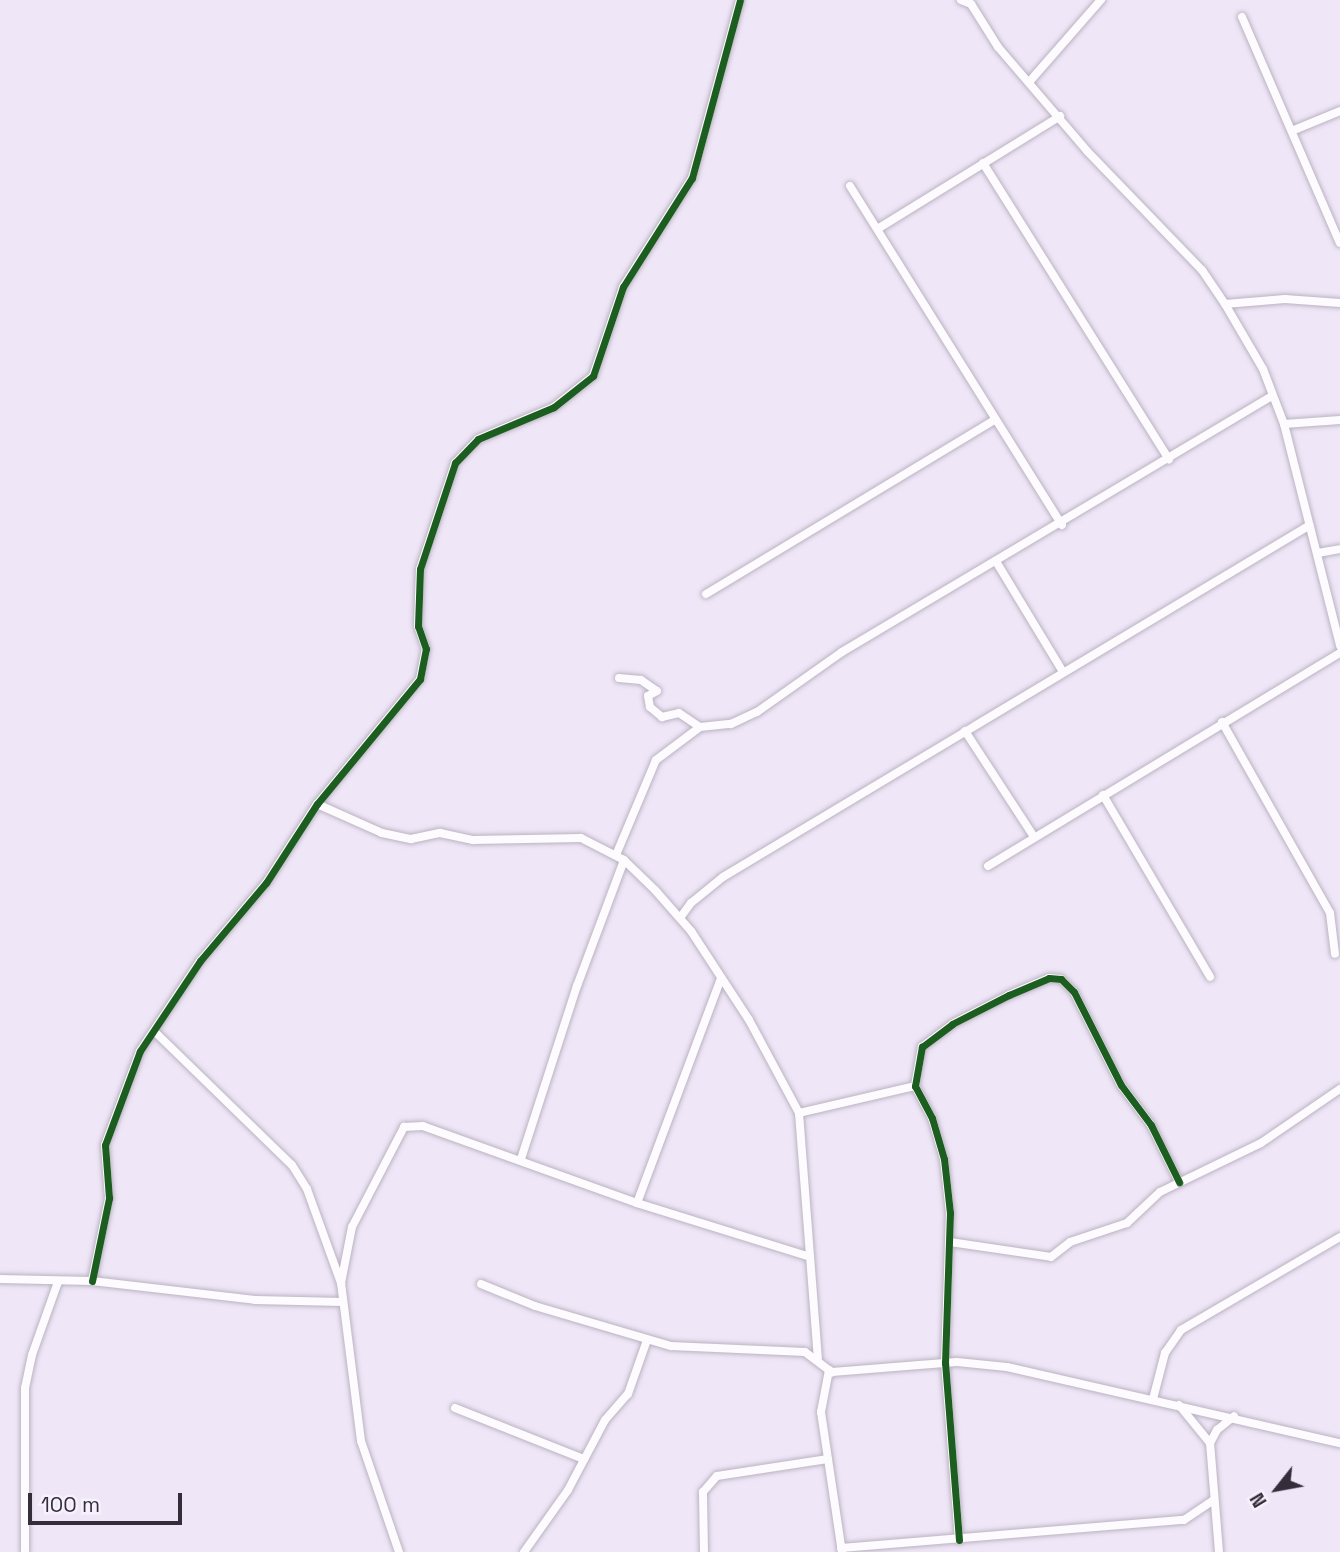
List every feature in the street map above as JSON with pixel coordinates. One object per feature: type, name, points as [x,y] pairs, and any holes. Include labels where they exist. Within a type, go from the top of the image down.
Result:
[{"type":"street","points":[[92,1281],[109,1198],[105,1145],[132,1068],[200,961],[266,883],[317,804],[425,668],[425,641],[418,626],[420,569],[461,454],[478,439],[574,396],[593,376],[631,272],[692,178],[740,0]]},
{"type":"street","points":[[961,0],[971,4],[998,47],[1060,116],[1087,151],[1202,270],[1225,304],[1263,369],[1284,424],[1340,646]]},
{"type":"street","points":[[1030,81],[1101,0]]},
{"type":"street","points":[[1242,17],[1294,130],[1340,243]]},
{"type":"street","points":[[1294,130],[1340,111]]},
{"type":"street","points":[[879,228],[1060,116]]},
{"type":"street","points":[[983,163],[1169,460]]},
{"type":"street","points":[[849,186],[879,228],[993,420],[1062,525]]},
{"type":"street","points":[[1225,304],[1285,299],[1340,303]]},
{"type":"street","points":[[521,1160],[620,858],[656,760],[700,727],[731,724],[757,712],[842,652],[1062,525],[1272,396]]},
{"type":"street","points":[[706,594],[993,420]]},
{"type":"street","points":[[1284,424],[1340,420]]},
{"type":"street","points":[[680,918],[691,903],[723,877],[870,793],[965,731],[1310,525]]},
{"type":"street","points":[[1318,554],[1340,549]]},
{"type":"street","points":[[997,563],[1063,672]]},
{"type":"street","points":[[988,866],[1340,653]]},
{"type":"street","points":[[619,678],[640,680],[657,691],[648,696],[650,707],[662,718],[679,713],[700,727]]},
{"type":"street","points":[[1222,722],[1330,913],[1335,954]]},
{"type":"street","points":[[965,731],[1034,837]]},
{"type":"street","points":[[1103,795],[1210,977]]},
{"type":"street","points":[[317,804],[400,838],[440,833],[473,839],[581,838],[620,858],[680,918],[782,1074],[799,1113],[818,1358]]},
{"type":"street","points":[[637,1203],[721,978]]},
{"type":"street","points":[[959,1540],[945,1363],[950,1242],[944,1159],[932,1118],[915,1086],[927,1040],[1009,995],[1049,978],[1061,979],[1074,992],[1121,1085],[1151,1125],[1179,1182]]},
{"type":"street","points":[[155,1031],[301,1177],[341,1283]]},
{"type":"street","points":[[799,1113],[915,1086]]},
{"type":"street","points":[[950,1242],[1051,1257],[1070,1242],[1127,1223],[1160,1192],[1261,1143],[1340,1090]]},
{"type":"street","points":[[399,1552],[361,1441],[341,1283],[352,1227],[404,1127],[423,1126],[637,1203],[810,1257]]},
{"type":"street","points":[[1153,1399],[1165,1353],[1181,1330],[1340,1237]]},
{"type":"street","points":[[0,1279],[92,1281],[255,1300],[342,1302]]},
{"type":"street","points":[[24,1552],[25,1388],[58,1282]]},
{"type":"street","points":[[481,1284],[535,1306],[647,1340],[704,1351],[805,1352],[818,1358],[829,1370]]},
{"type":"street","points":[[524,1552],[584,1459],[605,1420],[628,1394],[647,1340]]},
{"type":"street","points":[[829,1370],[945,1363],[1007,1367],[1234,1416],[1340,1443]]},
{"type":"street","points":[[829,1370],[821,1412],[841,1550],[1184,1520],[1214,1500]]},
{"type":"street","points":[[1178,1404],[1210,1443]]},
{"type":"street","points":[[455,1408],[584,1459]]},
{"type":"street","points":[[1219,1552],[1210,1443],[1217,1430],[1234,1416]]},
{"type":"street","points":[[704,1552],[703,1492],[717,1476],[828,1459]]},
{"type":"cycle path","points":[[92,1281],[109,1198],[105,1145],[140,1051],[200,961],[266,883],[317,804],[420,679],[426,649],[418,626],[420,569],[455,463],[478,439],[554,407],[593,376],[623,287],[692,178],[740,0]]},
{"type":"cycle path","points":[[959,1540],[945,1363],[950,1213],[944,1159],[932,1118],[915,1086],[922,1047],[952,1024],[1009,995],[1049,978],[1061,979],[1074,992],[1121,1085],[1151,1125],[1179,1182]]}]
